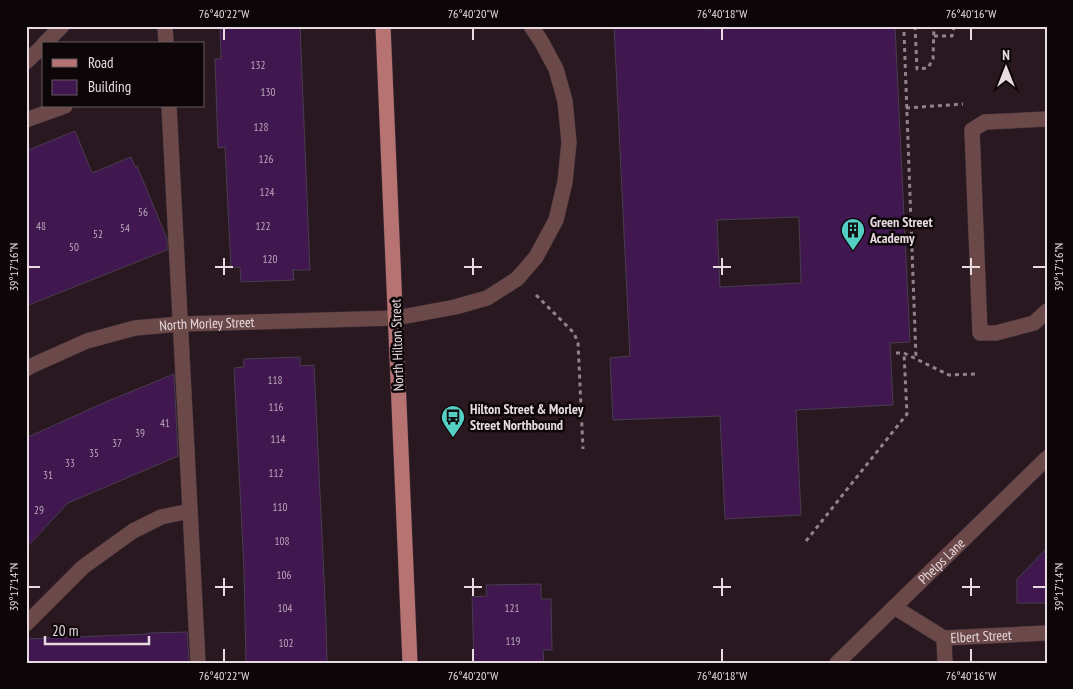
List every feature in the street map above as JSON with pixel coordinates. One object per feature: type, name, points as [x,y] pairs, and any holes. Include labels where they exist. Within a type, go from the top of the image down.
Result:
[{"type":"main road","name":"North Hilton Street","points":[[383,26],[410,663]]},
{"type":"street","points":[[46,42],[62,26]]},
{"type":"street","points":[[165,26],[166,42]]},
{"type":"street","name":"North Morley Street","points":[[26,369],[87,341],[136,328],[180,324],[396,318],[455,307],[488,298],[517,278],[536,257],[556,220],[566,182],[569,142],[566,101],[556,68],[531,26]]},
{"type":"street","points":[[26,62],[42,46]]},
{"type":"street","points":[[26,120],[59,108]]},
{"type":"street","points":[[169,108],[198,663]]},
{"type":"street","points":[[1047,119],[985,122],[972,130],[980,333],[996,333],[1034,323],[1047,311]]},
{"type":"street","name":"Phelps Lane","points":[[837,663],[1047,458]]},
{"type":"street","points":[[26,624],[84,567],[133,531],[161,517],[190,510]]},
{"type":"street","name":"Elbert Street","points":[[894,607],[944,638],[1047,633]]},
{"type":"street","points":[[944,638],[945,663]]},
{"type":"path","points":[[915,26],[916,68],[928,68],[933,59],[934,26]]},
{"type":"path","points":[[934,36],[952,36],[954,26]]},
{"type":"path","points":[[904,32],[916,358]]},
{"type":"path","points":[[906,108],[964,104]]},
{"type":"path","points":[[536,294],[574,333],[578,343],[583,449]]},
{"type":"path","points":[[896,353],[904,353],[949,375],[975,374]]},
{"type":"path","points":[[806,541],[907,414],[904,353]]},
{"type":"building","points":[[220,26],[300,26],[310,270],[293,270],[294,280],[241,282],[240,267],[231,268],[225,147],[218,148],[215,59],[221,59]]},
{"type":"building","name":"Green Street Academy","points":[[614,26],[708,26],[708,29],[763,26],[895,26],[910,342],[890,343],[893,405],[796,410],[801,515],[725,519],[720,416],[613,420],[610,358],[630,356]],"holes":[[[799,217],[801,283],[720,287],[717,220]]]},
{"type":"building","points":[[75,131],[92,173],[131,157],[135,167],[137,166],[167,239],[167,250],[26,306],[26,151]]},
{"type":"building","points":[[300,357],[300,366],[314,365],[327,663],[246,663],[244,571],[234,368],[244,367],[244,359]]},
{"type":"building","points":[[174,374],[178,456],[68,503],[26,548],[26,438]]},
{"type":"building","points":[[1047,548],[1047,603],[1017,603],[1017,579]]},
{"type":"building","points":[[541,584],[541,599],[551,599],[552,650],[543,650],[544,663],[474,663],[472,597],[487,596],[486,585]]},
{"type":"building","points":[[187,632],[189,663],[26,663],[26,639]]},
{"type":"place","name":"Green Street Academy","points":[[853,251]]},
{"type":"place","name":"Hilton Street & Morley Street Northbound","points":[[453,438]]}]
